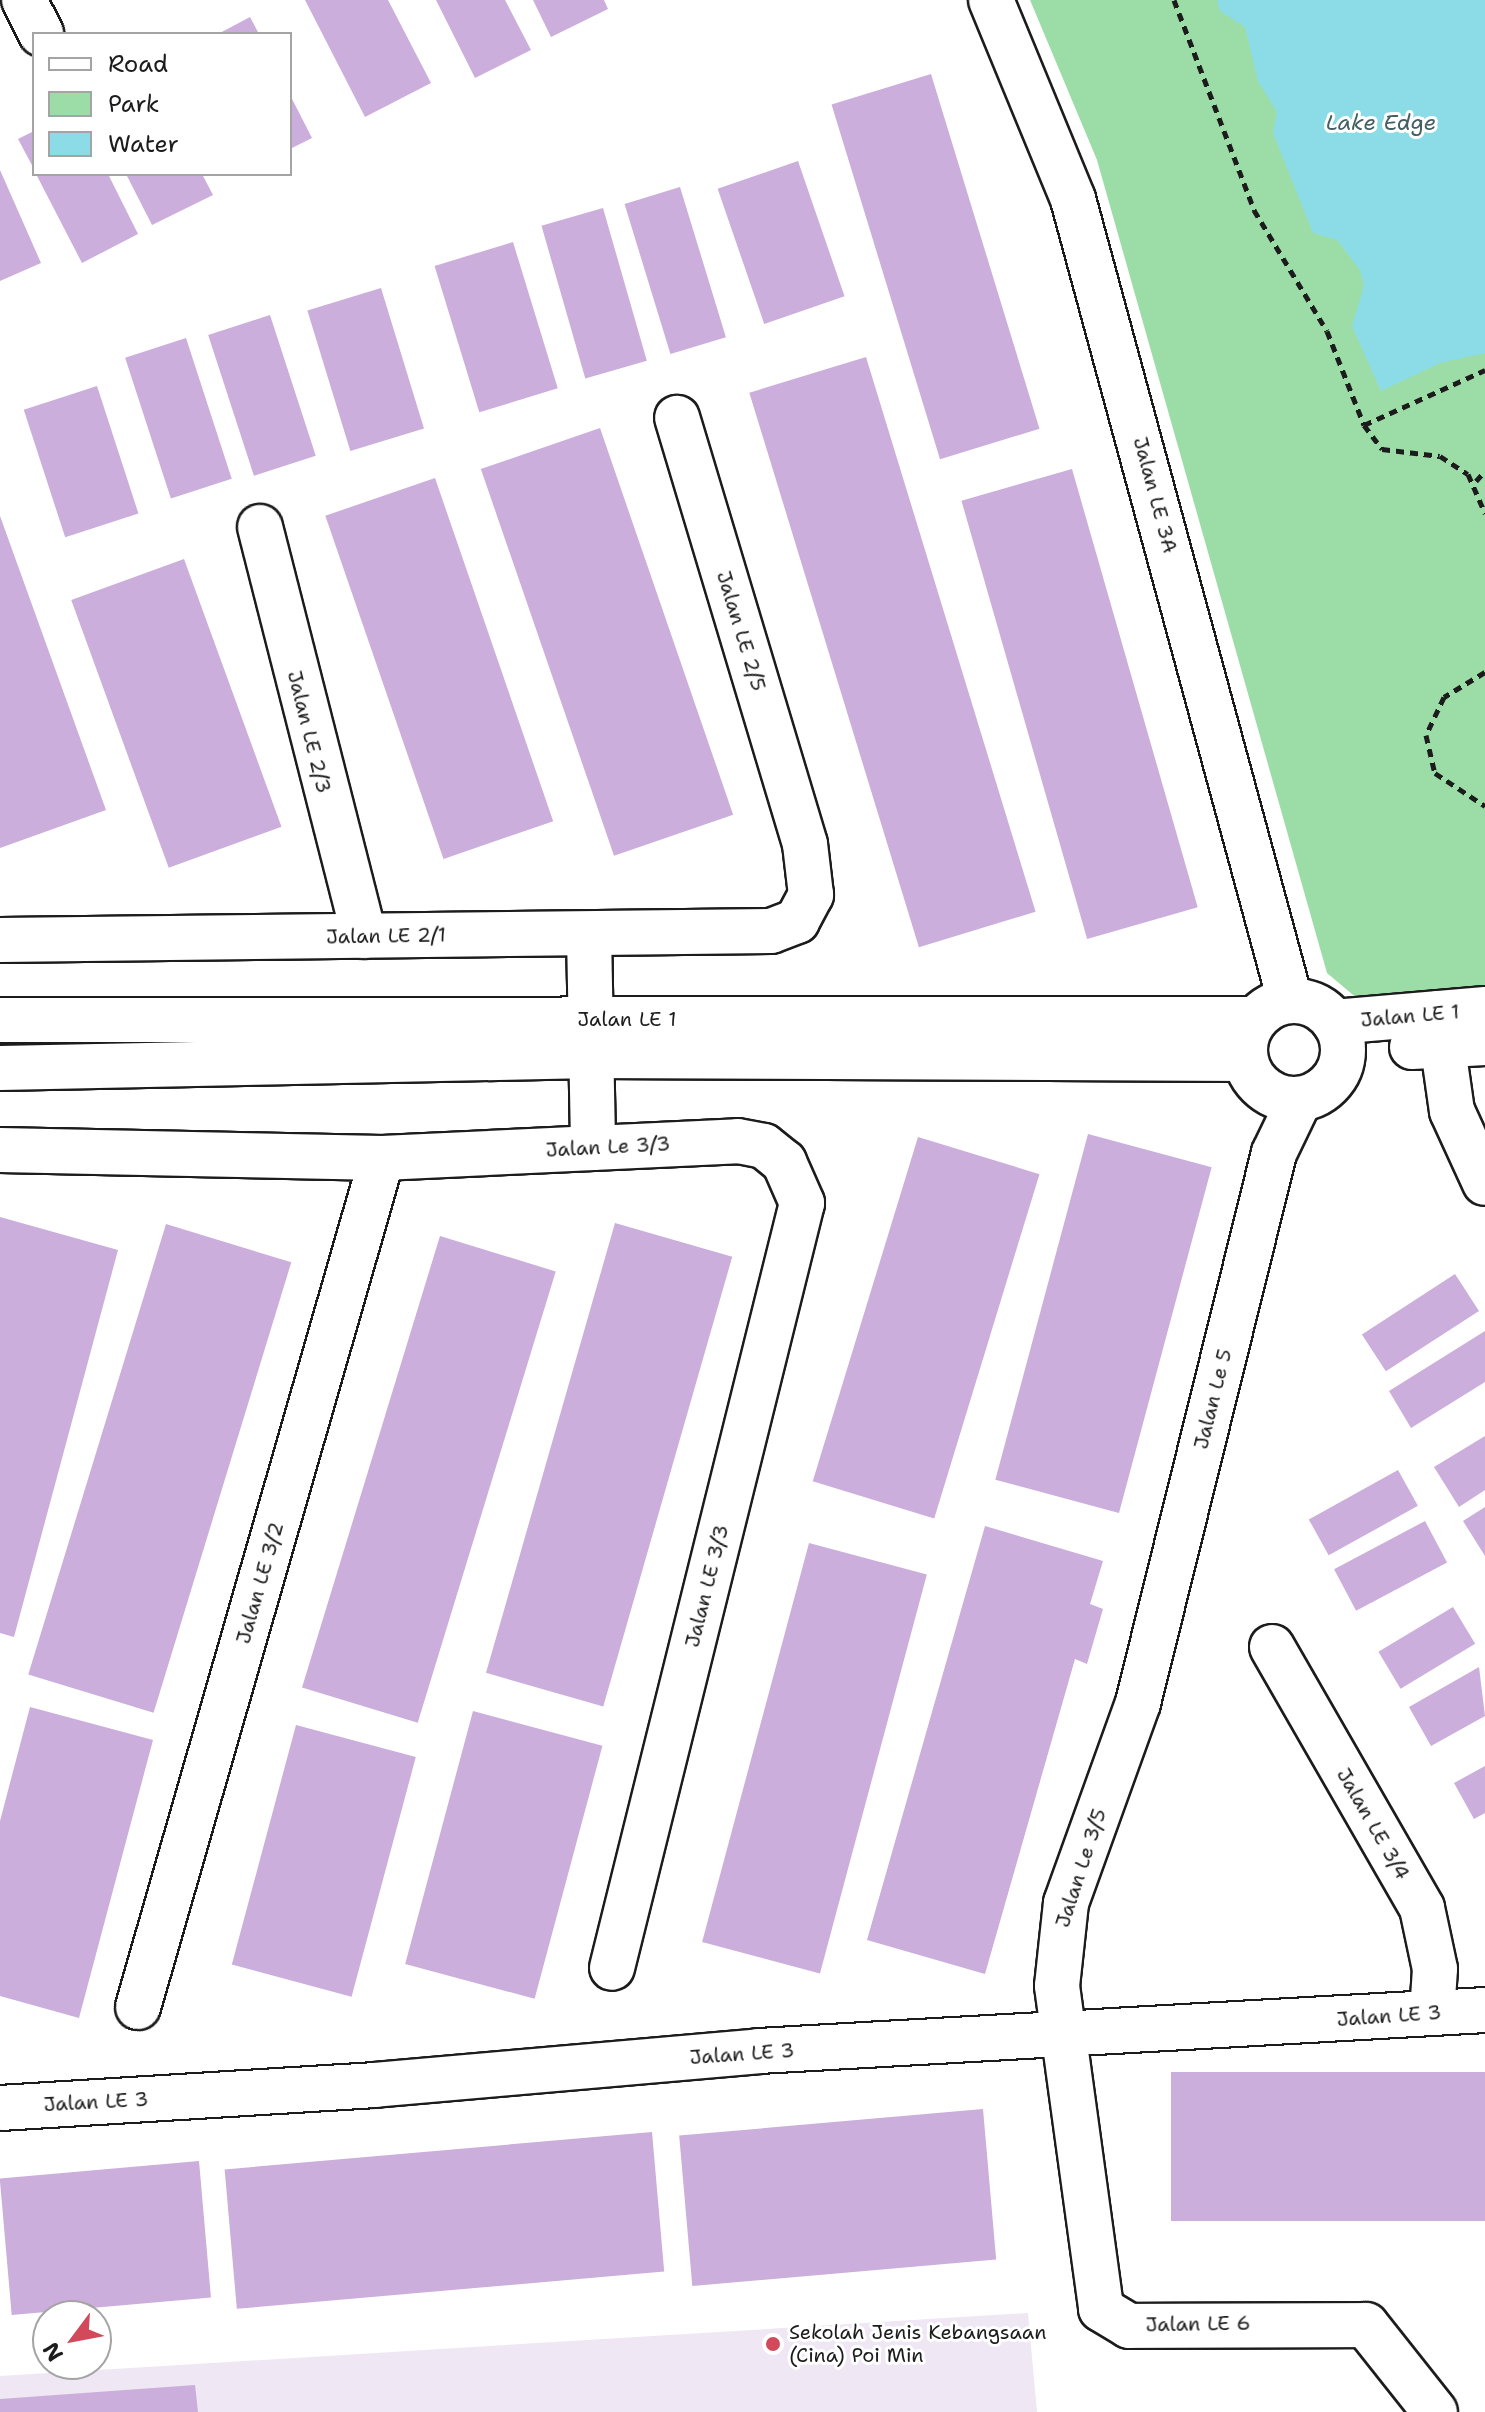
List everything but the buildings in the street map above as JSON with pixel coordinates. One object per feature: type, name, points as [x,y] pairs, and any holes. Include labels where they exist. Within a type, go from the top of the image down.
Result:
[{"type":"street","points":[[24,0],[40,32]]},
{"type":"street","name":"Jalan LE 3A","points":[[991,0],[1073,199],[1263,1026]]},
{"type":"street","name":"Jalan LE 2/5","points":[[677,418],[805,844],[811,895],[797,921],[771,931]]},
{"type":"street","name":"Jalan LE 2/3","points":[[260,527],[364,936]]},
{"type":"street","name":"Jalan LE 2/1","points":[[0,940],[771,931]]},
{"type":"street","points":[[589,934],[593,1148]]},
{"type":"street","points":[[1311,1003],[1339,1037],[1337,1075],[1300,1099],[1275,1096],[1255,1081],[1263,1026],[1311,1003]]},
{"type":"street","name":"Jalan LE 1","points":[[1439,1030],[1485,1009]]},
{"type":"street","name":"Jalan LE 1","points":[[0,1020],[592,1037]]},
{"type":"street","name":"Jalan LE 1","points":[[0,1068],[592,1037],[1263,1026]]},
{"type":"street","points":[[1439,1030],[1452,1111],[1485,1183]]},
{"type":"street","name":"Jalan LE 1","points":[[1339,1037],[1439,1030],[1485,1043]]},
{"type":"street","name":"Jalan Le 5","points":[[1138,1703],[1274,1153],[1300,1099]]},
{"type":"street","name":"Jalan Le 3/3","points":[[0,1150],[382,1158],[593,1148],[764,1146],[784,1162],[802,1203]]},
{"type":"street","name":"Jalan LE 3/2","points":[[138,2007],[382,1158]]},
{"type":"street","name":"Jalan LE 3/3","points":[[612,1968],[802,1203]]},
{"type":"street","name":"Jalan LE 3/4","points":[[1272,1647],[1422,1908],[1435,1969],[1432,2013]]},
{"type":"street","name":"Jalan Le 3/5","points":[[1063,2039],[1057,1949],[1066,1903],[1138,1703]]},
{"type":"street","name":"Jalan LE 3","points":[[0,2108],[374,2085],[759,2051],[1063,2039],[1485,2010]]},
{"type":"street","name":"Jalan LE 6","points":[[1063,2039],[1101,2309],[1129,2326],[1366,2325],[1435,2412]]},
{"type":"path","points":[[1174,0],[1254,210],[1327,331],[1364,425],[1382,449],[1440,456],[1476,481],[1485,513]]},
{"type":"path","points":[[1364,425],[1485,370]]},
{"type":"path","points":[[1476,481],[1485,471]]},
{"type":"path","points":[[1485,672],[1444,697],[1426,735],[1435,773],[1485,806]]},
{"type":"shaded area","name":"Sekolah Jenis Kebangsaan (Cina) Poi Min","points":[[1028,2313],[1037,2412],[0,2412],[0,2376],[32,2374],[32,2380],[112,2380],[112,2369]]},
{"type":"green space","points":[[1030,0],[1485,0],[1485,992],[1359,1000],[1327,973],[1097,160]]},
{"type":"water","name":"Lake Edge","points":[[1217,0],[1485,0],[1485,353],[1440,363],[1381,391],[1352,326],[1364,286],[1360,270],[1337,240],[1313,233],[1273,133],[1277,112],[1258,81],[1245,27],[1220,11]]},
{"type":"place","name":"Sekolah Jenis Kebangsaan (Cina) Poi Min","points":[[773,2344]]}]
